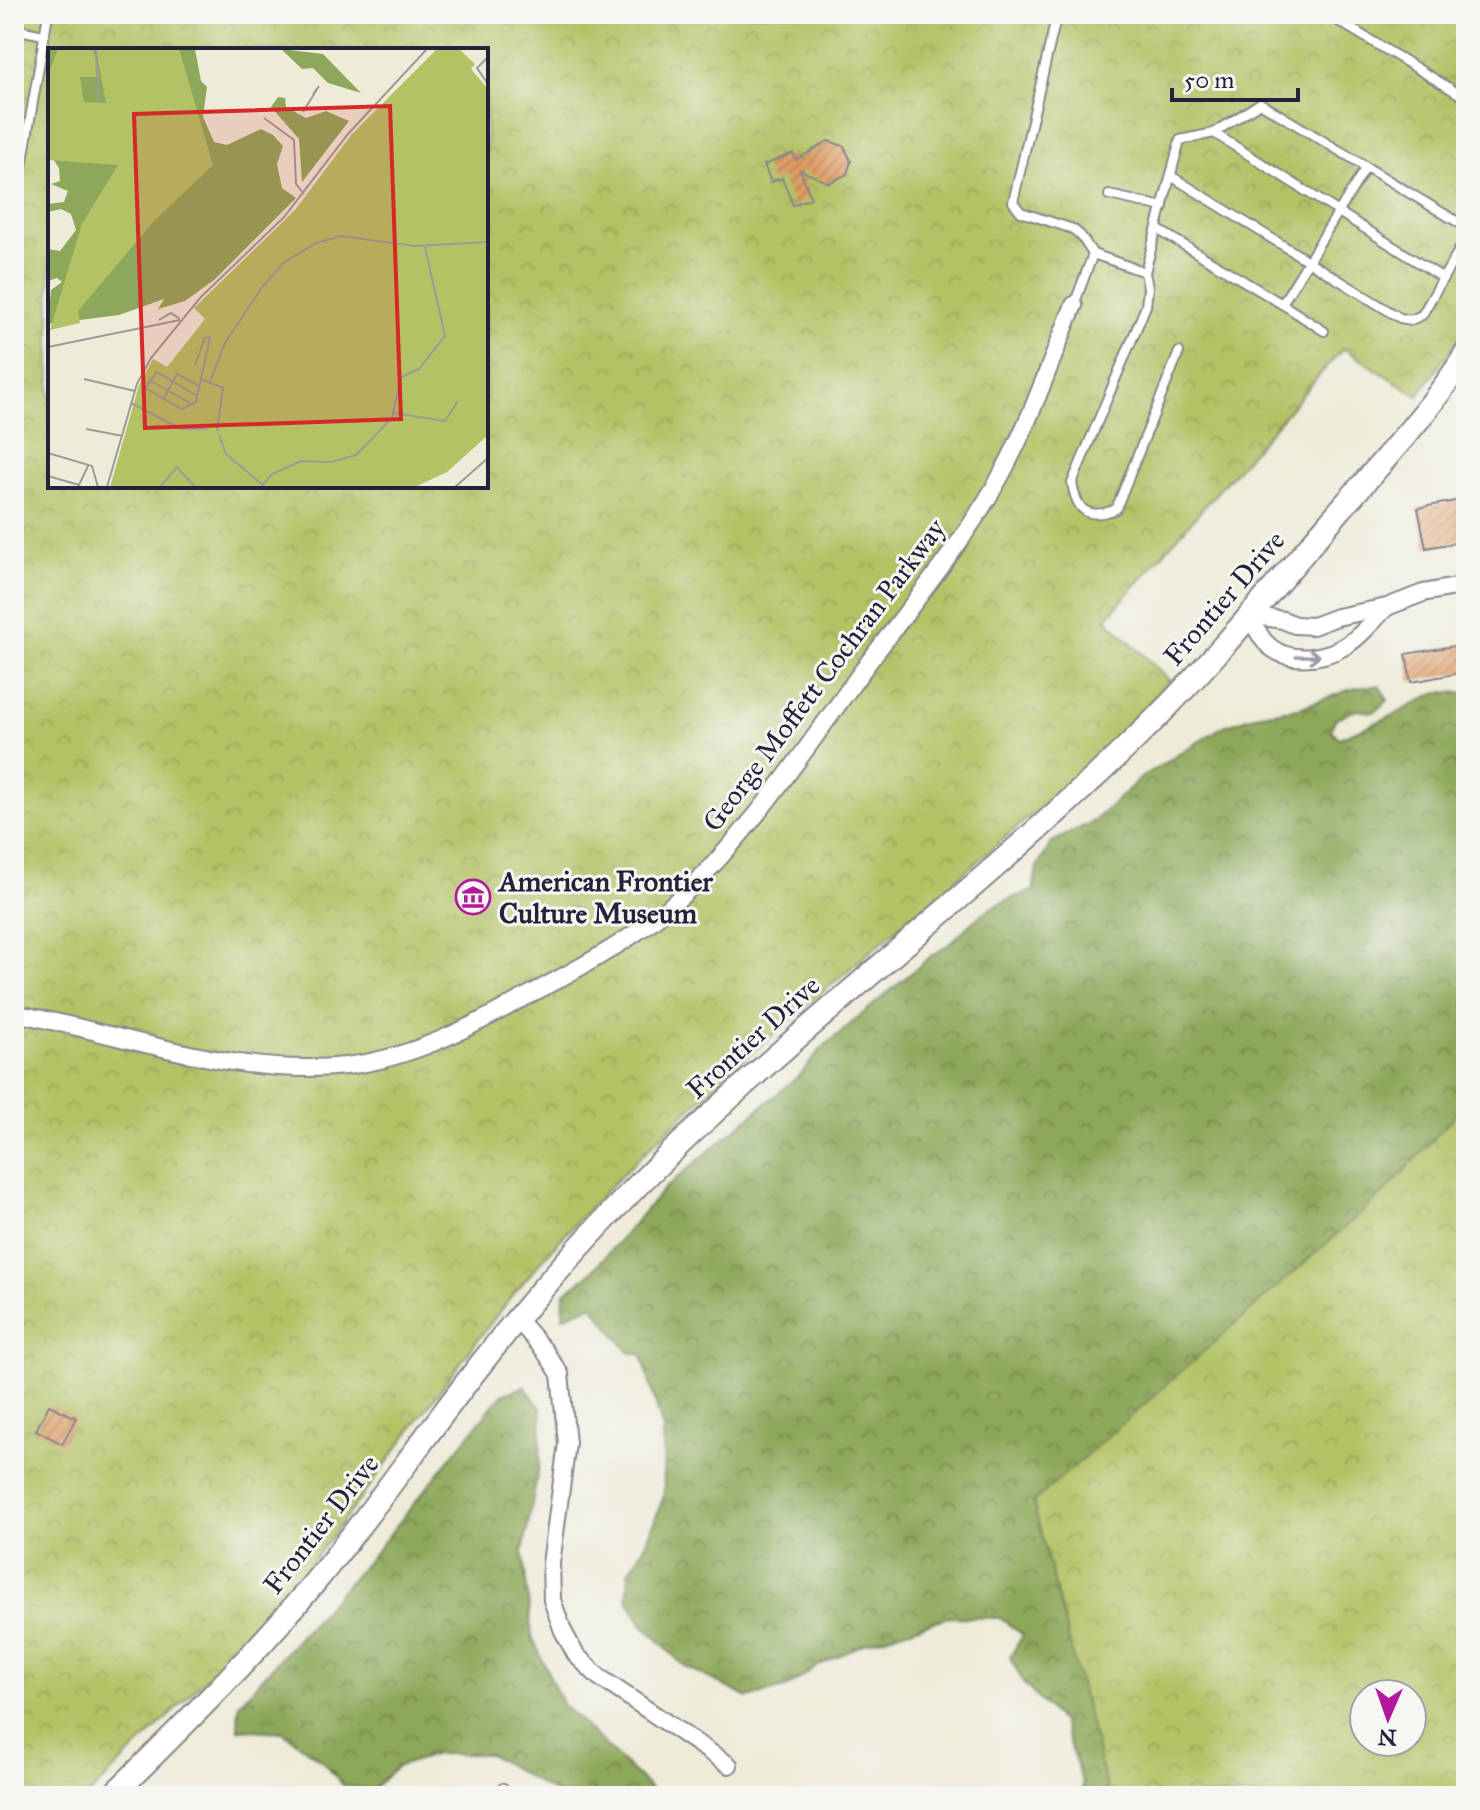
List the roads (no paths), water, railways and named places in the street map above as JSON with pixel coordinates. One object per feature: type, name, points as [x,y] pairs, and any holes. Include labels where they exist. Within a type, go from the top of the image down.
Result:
[{"type":"street","name":"George Moffett Cochran Parkway","points":[[14,1013],[231,1061],[288,1067],[352,1065],[395,1056],[453,1034],[550,984],[630,937],[701,877],[771,796],[968,528],[1006,465],[1074,305]]},
{"type":"street","name":"Frontier Drive","points":[[112,1796],[250,1656],[297,1603],[375,1507],[482,1363],[572,1255],[727,1098],[1077,793],[1190,683],[1431,403],[1466,354]]},
{"type":"street","points":[[1249,615],[1313,626],[1337,617],[1387,607],[1423,593],[1466,585]]},
{"type":"street","points":[[1249,615],[1265,642],[1291,656],[1308,658],[1352,642],[1387,607]]},
{"type":"street","points":[[518,1320],[560,1374],[567,1443],[551,1564],[552,1600],[563,1631],[576,1655],[599,1677],[729,1765]]},
{"type":"lane","points":[[14,213],[48,14]]},
{"type":"lane","points":[[1057,14],[1013,202],[1021,212],[1073,229],[1093,254],[1145,272]]},
{"type":"lane","points":[[1327,14],[1466,98]]},
{"type":"lane","points":[[14,29],[44,35]]},
{"type":"lane","points":[[1179,352],[1116,509],[1099,515],[1086,512],[1075,500],[1072,483],[1146,306],[1148,288],[1145,272],[1180,140],[1214,133],[1260,103],[1466,227]]},
{"type":"lane","points":[[1214,133],[1443,278]]},
{"type":"lane","points":[[1282,304],[1366,167]]},
{"type":"lane","points":[[1171,176],[1400,318],[1411,320],[1422,315],[1466,238]]},
{"type":"lane","points":[[1109,195],[1163,207]]},
{"type":"lane","points":[[1157,229],[1324,331]]},
{"type":"lane","points":[[1074,305],[1093,254]]},
{"type":"place","name":"American Frontier Culture Museum","points":[[473,897]]}]
